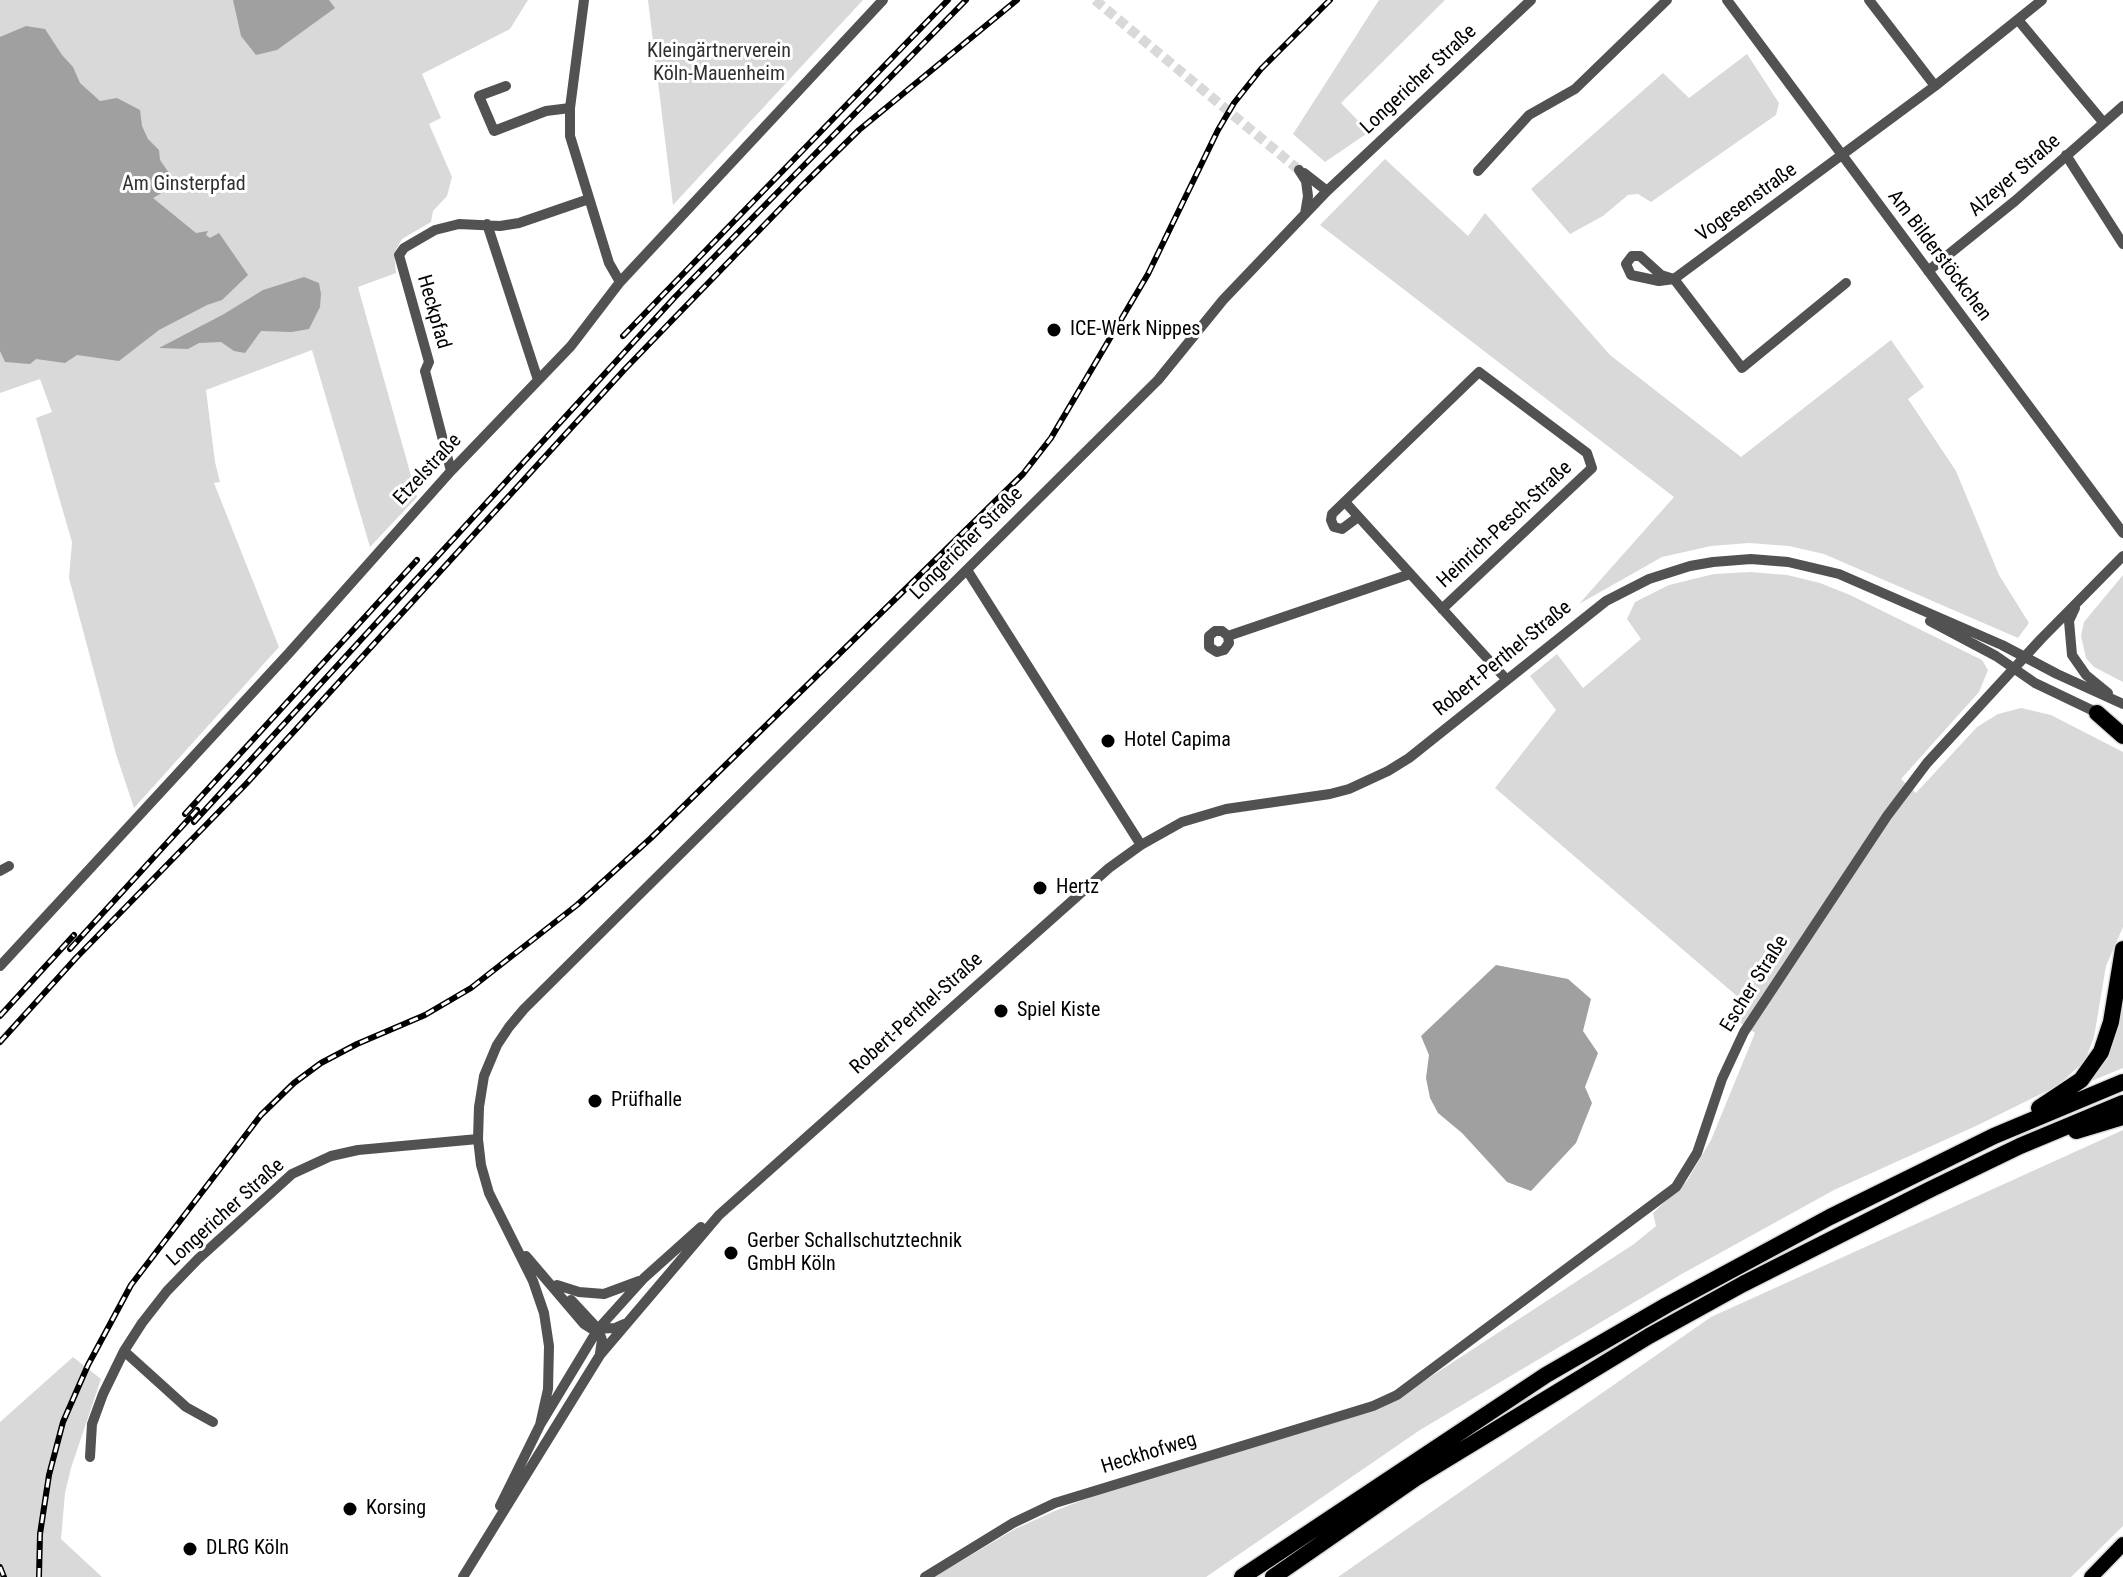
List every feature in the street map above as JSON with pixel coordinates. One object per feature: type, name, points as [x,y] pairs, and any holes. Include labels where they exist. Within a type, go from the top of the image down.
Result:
[{"type":"highway","points":[[2097,713],[2123,736]]},
{"type":"highway","points":[[1994,1136],[2068,1090],[2094,1066],[2107,1037],[2123,949]]},
{"type":"highway","points":[[1242,1577],[1546,1375],[1734,1267],[1994,1136],[2123,1082]]},
{"type":"highway","points":[[1273,1577],[1416,1478],[1662,1329],[1839,1234],[2054,1132],[2123,1103]]},
{"type":"highway","points":[[2054,1132],[2077,1131],[2123,1117]]},
{"type":"main road","points":[[2091,1577],[2123,1544]]},
{"type":"main road","points":[[2101,1577],[2123,1556]]},
{"type":"street","points":[[584,0],[570,108],[570,136],[609,263],[620,282]]},
{"type":"street","name":"Etzelstraße","points":[[0,966],[289,653],[451,471],[571,346],[620,282],[883,0]]},
{"type":"street","name":"Longericher Straße","points":[[540,1425],[548,1389],[549,1346],[540,1296],[489,1193],[478,1139],[484,1076],[497,1045],[524,1009],[1158,380],[1223,300],[1327,191],[1531,0]]},
{"type":"street","points":[[1478,171],[1529,115],[1575,89],[1667,0]]},
{"type":"street","name":"Am Bilderstöckchen","points":[[1727,0],[2123,533]]},
{"type":"street","points":[[1869,0],[1935,86]]},
{"type":"street","name":"Vogesenstraße","points":[[1846,283],[1742,368],[1674,279],[1935,86],[2042,0]]},
{"type":"street","points":[[2019,21],[2103,122]]},
{"type":"street","points":[[506,86],[479,96],[494,131],[546,111],[570,108]]},
{"type":"street","name":"Alzeyer Straße","points":[[1928,271],[2015,201],[2123,106]]},
{"type":"street","points":[[2066,155],[2121,237]]},
{"type":"street","points":[[1305,214],[1308,196],[1306,181],[1299,170],[1327,191]]},
{"type":"street","name":"Heckpfad","points":[[451,471],[425,371],[429,362],[399,255],[404,248],[435,230],[459,224],[500,226],[519,223],[589,199]]},
{"type":"street","points":[[487,224],[538,380]]},
{"type":"street","name":"Heinrich-Pesch-Straße","points":[[1346,503],[1479,372],[1587,453],[1592,468],[1442,609]]},
{"type":"street","points":[[1358,517],[1345,528],[1334,527],[1331,520],[1332,514],[1346,503],[1506,679]]},
{"type":"street","name":"Escher Straße","points":[[1397,1395],[1676,1187],[1697,1153],[1722,1079],[1744,1032],[1887,816],[1927,763],[2024,657],[2123,556]]},
{"type":"street","name":"Robert-Perthel-Straße","points":[[466,1573],[540,1425],[598,1329],[644,1278],[1098,878],[1141,845],[1182,822],[1258,803],[1330,794],[1373,778],[1409,758],[1606,601],[1649,579],[1690,566],[1751,559],[1788,562],[1839,574],[2002,645],[2122,704]]},
{"type":"street","points":[[967,570],[1141,845]]},
{"type":"street","points":[[1228,636],[1410,574]]},
{"type":"street","name":"Robert-Perthel-Straße","points":[[1894,599],[2014,669],[2123,726]]},
{"type":"street","points":[[2077,602],[2069,621],[2072,655],[2086,675],[2122,704]]},
{"type":"street","name":"Longericher Straße","points":[[90,1457],[92,1424],[124,1351],[167,1291],[292,1174],[331,1156],[358,1150],[478,1139]]},
{"type":"street","name":"Robert-Perthel-Straße","points":[[466,1573],[600,1355],[719,1215]]},
{"type":"street","name":"Longericher Straße","points":[[514,1242],[584,1324],[598,1329]]},
{"type":"street","name":"Longericher Straße","points":[[546,1278],[563,1289],[604,1294],[644,1278]]},
{"type":"street","name":"Longericher Straße","points":[[557,1285],[598,1329]]},
{"type":"street","points":[[600,1355],[602,1340],[598,1329],[615,1328],[628,1321]]},
{"type":"street","points":[[124,1351],[186,1407],[213,1422]]},
{"type":"street","name":"Heckhofweg","points":[[925,1577],[1013,1523],[1055,1503],[1373,1406],[1397,1395]]},
{"type":"green space","name":"Am Ginsterpfad","points":[[0,0],[528,0],[510,29],[422,74],[441,118],[429,124],[452,177],[447,196],[433,211],[431,222],[402,239],[394,253],[396,273],[358,287],[417,497],[370,547],[312,350],[206,390],[220,482],[214,483],[279,647],[134,808],[116,754],[69,578],[72,542],[36,418],[52,412],[40,379],[0,393]]},
{"type":"green space","name":"Kleingärtnerverein Köln-Mauenheim","points":[[648,0],[863,0],[673,205]]},
{"type":"green space","points":[[1379,0],[1445,0],[1341,103],[1369,132],[1325,162],[1293,134]]},
{"type":"green space","points":[[1747,54],[1779,103],[1776,115],[1651,202],[1638,194],[1628,195],[1603,216],[1570,234],[1531,189],[1663,73],[1689,98]]},
{"type":"green space","points":[[1385,159],[1468,236],[1485,213],[1610,355],[1741,457],[1891,340],[1924,387],[1908,399],[1956,471],[1999,575],[2029,623],[2018,638],[1824,554],[1789,546],[1749,543],[1711,546],[1662,557],[1579,604],[1674,497],[1320,225]]},
{"type":"green space","points":[[1750,572],[1787,575],[1820,583],[1982,660],[1988,670],[1979,692],[1901,779],[1916,793],[1977,727],[1998,714],[2021,708],[2051,715],[2123,752],[2123,927],[2106,966],[2094,1037],[2085,1061],[2057,1086],[1834,1190],[1680,1275],[1420,1430],[1206,1577],[934,1577],[1015,1529],[1057,1510],[1109,1490],[1398,1398],[1634,1244],[1656,1226],[1653,1213],[1687,1181],[1711,1140],[1755,1033],[1728,1014],[1738,997],[1495,788],[1556,710],[1530,676],[1557,654],[1583,688],[1641,639],[1627,619],[1635,602],[1669,585],[1714,574]]},
{"type":"green space","points":[[2123,575],[2123,682],[2094,667],[2086,658],[2081,636],[2084,622]]},
{"type":"green space","points":[[2123,970],[2123,1068],[2084,1084]]},
{"type":"green space","points":[[2123,1130],[2123,1526],[2071,1577],[1338,1577],[1711,1317]]},
{"type":"green space","points":[[73,1357],[101,1379],[71,1468],[65,1493],[61,1539],[102,1577],[0,1577],[0,1422]]},
{"type":"shaded area","points":[[233,0],[329,0],[335,8],[277,50],[256,55],[241,36]]},
{"type":"shaded area","points":[[26,26],[45,29],[73,67],[80,83],[100,101],[117,98],[140,110],[142,126],[148,139],[159,150],[172,187],[153,198],[196,233],[208,231],[206,235],[210,238],[219,233],[248,275],[222,300],[159,330],[119,361],[77,355],[65,363],[36,359],[30,364],[5,362],[0,351],[0,37]]},
{"type":"shaded area","points":[[304,277],[319,283],[321,294],[320,307],[309,329],[261,331],[245,353],[234,351],[221,342],[199,343],[188,349],[159,348],[263,290]]},
{"type":"shaded area","points":[[1496,965],[1568,979],[1591,999],[1583,1031],[1598,1053],[1585,1087],[1592,1103],[1576,1143],[1531,1191],[1507,1182],[1462,1133],[1438,1113],[1430,1098],[1426,1078],[1429,1055],[1421,1036]]},
{"type":"tunnel","points":[[1095,0],[1299,170]]},
{"type":"railway","points":[[623,336],[948,0]]},
{"type":"railway","points":[[194,822],[675,297],[966,0]]},
{"type":"railway","points":[[0,1042],[76,958],[246,784],[625,369],[803,185],[859,130],[1017,0]]},
{"type":"railway","points":[[39,1577],[40,1534],[49,1475],[63,1422],[88,1365],[131,1285],[261,1115],[294,1083],[321,1063],[425,1015],[471,988],[577,905],[651,838],[1023,474],[1051,438],[1148,274],[1234,103],[1261,69],[1330,0]]},
{"type":"railway","points":[[185,814],[417,560]]},
{"type":"railway","points":[[70,949],[197,810]]},
{"type":"railway","points":[[0,1016],[74,935]]},
{"type":"railway","points":[[0,1567],[4,1577]]},
{"type":"place","name":"ICE-Werk Nippes","points":[[1054,330]]},
{"type":"place","name":"Hotel Capima","points":[[1108,741]]},
{"type":"place","name":"Hertz","points":[[1040,888]]},
{"type":"place","name":"Spiel Kiste","points":[[1001,1011]]},
{"type":"place","name":"Prüfhalle","points":[[595,1101]]},
{"type":"place","name":"Gerber Schallschutztechnik GmbH Köln","points":[[731,1253]]},
{"type":"place","name":"Korsing","points":[[350,1509]]},
{"type":"place","name":"DLRG Köln","points":[[190,1549]]}]
